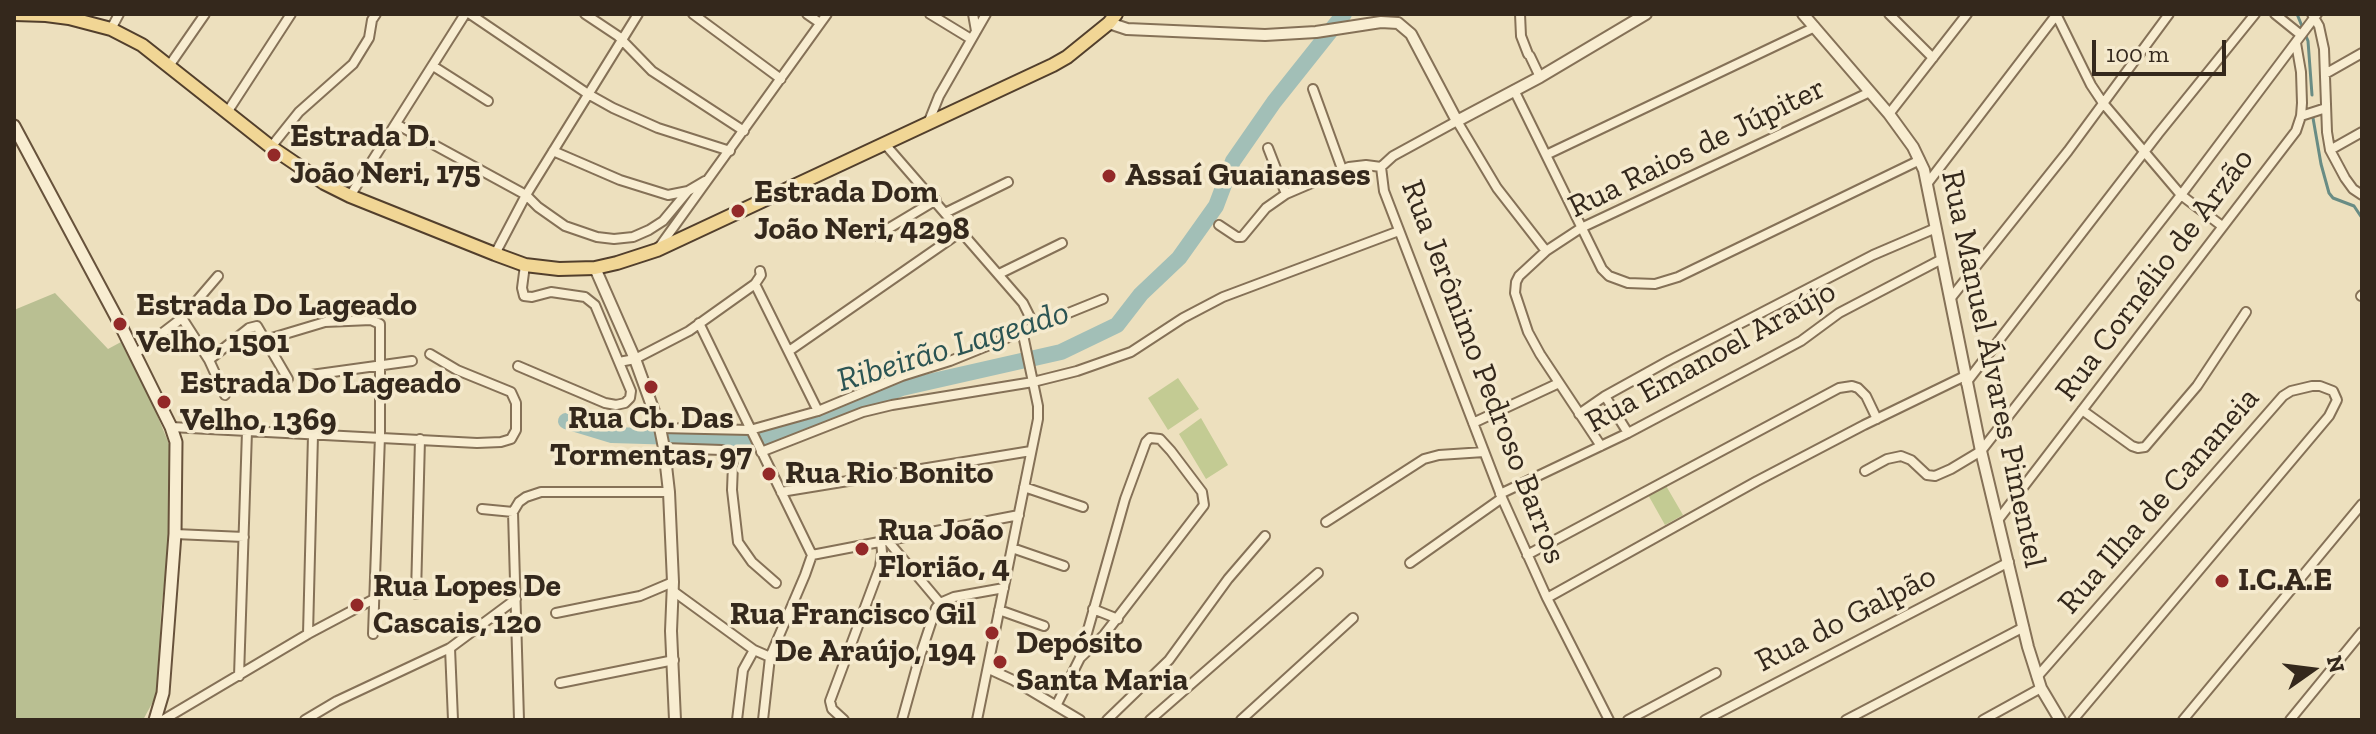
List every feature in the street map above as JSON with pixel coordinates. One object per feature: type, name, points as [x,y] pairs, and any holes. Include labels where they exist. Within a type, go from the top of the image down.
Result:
[{"type":"main road","points":[[15,14],[46,15],[111,29],[142,45],[301,169],[350,196],[525,265],[559,269],[595,268],[657,250],[1053,65],[1067,57],[1112,18]]},
{"type":"main road","points":[[14,126],[171,427],[177,455],[175,534],[163,693],[155,720]]},
{"type":"street","points":[[111,29],[119,14]]},
{"type":"street","points":[[169,66],[205,14]]},
{"type":"street","points":[[228,111],[291,14]]},
{"type":"street","points":[[271,147],[299,112],[353,64],[369,38],[376,14]]},
{"type":"street","points":[[350,196],[468,14],[588,94],[658,128],[730,151]]},
{"type":"street","points":[[585,14],[622,40],[652,71],[744,131]]},
{"type":"street","points":[[495,254],[526,195],[638,14]]},
{"type":"street","points":[[693,14],[781,79]]},
{"type":"street","points":[[807,14],[820,23]]},
{"type":"street","points":[[657,250],[827,14]]},
{"type":"street","points":[[930,14],[974,35]]},
{"type":"street","points":[[973,14],[974,35]]},
{"type":"street","points":[[929,121],[939,96],[986,14]]},
{"type":"street","points":[[1520,14],[1521,36],[1540,77]]},
{"type":"street","points":[[1381,167],[1393,156],[1540,77],[1646,14]]},
{"type":"street","name":"Rua Manuel Álvares Pimentel","points":[[1803,14],[1889,114],[1920,160],[1981,451],[2024,627],[2041,688],[2060,720]]},
{"type":"street","points":[[1889,14],[1933,58]]},
{"type":"street","points":[[1889,114],[1967,14]]},
{"type":"street","points":[[1927,184],[2057,14],[2103,103],[2181,195],[2222,226]]},
{"type":"street","points":[[1950,299],[1984,259],[2169,14]]},
{"type":"street","points":[[1547,598],[1757,481],[1877,419],[1966,379],[2255,14]]},
{"type":"street","points":[[2275,14],[2300,36],[2301,116],[2326,108]]},
{"type":"street","points":[[1865,471],[1887,459],[1901,456],[1911,460],[1927,475],[1935,476],[1981,451],[2181,195],[2313,17],[2323,37],[2330,150],[2345,178],[2362,195]]},
{"type":"street","points":[[1112,18],[1127,29],[1265,35],[1316,32],[1381,22],[1398,23],[1411,34],[1497,188],[1546,251]]},
{"type":"street","points":[[1546,155],[1815,27]]},
{"type":"street","points":[[2325,74],[2362,53]]},
{"type":"street","points":[[433,66],[488,101]]},
{"type":"street","points":[[1313,89],[1342,169]]},
{"type":"street","points":[[1514,90],[1602,269],[1609,276],[1628,283],[1666,282],[1920,160]]},
{"type":"street","name":"Rua Raios de Júpiter","points":[[1601,446],[1528,332],[1515,293],[1519,276],[1546,251],[1581,228],[1870,92]]},
{"type":"street","name":"Rua Cornélio de Arzão","points":[[1998,520],[2296,131],[2301,116]]},
{"type":"street","points":[[396,124],[526,195],[565,226],[597,237],[633,237],[657,225],[688,191]]},
{"type":"street","points":[[2330,150],[2362,132]]},
{"type":"street","points":[[884,143],[1023,303],[1034,325]]},
{"type":"street","points":[[1268,148],[1286,194]]},
{"type":"street","points":[[553,151],[644,189],[668,195],[688,191],[709,179]]},
{"type":"street","name":"Rua Jerônimo Pedroso Barros","points":[[1219,225],[1242,237],[1266,208],[1286,194],[1356,165],[1381,167],[1384,191],[1501,496],[1547,598],[1609,720]]},
{"type":"street","points":[[947,212],[1008,182]]},
{"type":"street","points":[[876,236],[936,200]]},
{"type":"street","points":[[1579,414],[1670,360],[1861,261],[1936,228]]},
{"type":"street","points":[[789,351],[962,231]]},
{"type":"street","points":[[760,450],[863,412],[1033,382],[1077,371],[1131,352],[1183,318],[1223,297],[1399,231]]},
{"type":"street","points":[[999,274],[1062,243]]},
{"type":"street","name":"Rua Emanoel Araújo","points":[[1410,563],[1501,496],[1801,341],[1839,313],[1942,259]]},
{"type":"street","points":[[518,366],[605,403],[616,405],[630,398],[631,391],[595,305],[585,297],[551,292],[524,296],[525,265]]},
{"type":"street","points":[[595,268],[635,359],[664,448],[673,586],[671,631],[675,720]]},
{"type":"street","points":[[619,362],[635,359],[678,337],[755,284],[760,271]]},
{"type":"street","points":[[135,354],[182,318],[218,276]]},
{"type":"street","points":[[755,284],[818,411]]},
{"type":"street","points":[[660,428],[752,433],[950,361],[1103,299]]},
{"type":"street","points":[[2082,410],[2132,446],[2145,447],[2197,386],[2246,312]]},
{"type":"street","points":[[182,318],[209,360],[225,395]]},
{"type":"street","points":[[265,340],[325,322],[371,320],[382,329],[373,634]]},
{"type":"street","points":[[699,323],[812,555],[770,661],[763,720]]},
{"type":"street","points":[[209,360],[254,325],[259,328],[288,379]]},
{"type":"street","points":[[977,720],[1038,419],[1022,330]]},
{"type":"street","points":[[171,427],[501,442],[511,439],[516,430],[516,403],[511,392],[457,370],[430,354]]},
{"type":"street","points":[[311,375],[412,361]]},
{"type":"street","points":[[1473,423],[1559,383]]},
{"type":"street","name":"Rua Ilha de Cananeia","points":[[2037,677],[2283,396],[2312,386],[2333,391],[2337,400],[2329,416],[2073,720]]},
{"type":"street","points":[[1527,555],[1839,388],[1858,388],[1866,396],[1877,419]]},
{"type":"street","points":[[1605,396],[1628,433]]},
{"type":"street","points":[[239,676],[247,431]]},
{"type":"street","points":[[308,634],[313,435]]},
{"type":"street","points":[[1056,706],[1080,658],[1125,499],[1146,442],[1150,438],[1160,439],[1202,492],[1204,505],[1118,619],[1080,658]]},
{"type":"street","points":[[416,594],[420,439]]},
{"type":"street","points":[[664,448],[730,453],[738,542],[752,562],[776,583]]},
{"type":"street","points":[[781,492],[1031,451]]},
{"type":"street","points":[[1326,522],[1424,459],[1484,452]]},
{"type":"street","points":[[1024,487],[1083,507]]},
{"type":"street","points":[[519,720],[513,512],[519,502],[541,492],[669,492]]},
{"type":"street","points":[[2183,720],[2362,504]]},
{"type":"street","points":[[482,509],[513,512]]},
{"type":"street","points":[[812,555],[1019,515]]},
{"type":"street","points":[[175,534],[244,537]]},
{"type":"street","points":[[1107,720],[1169,660],[1228,579],[1265,536]]},
{"type":"street","points":[[884,540],[940,603]]},
{"type":"street","points":[[843,720],[832,709],[830,701],[880,567],[884,540]]},
{"type":"street","points":[[1012,548],[1064,566]]},
{"type":"street","name":"Rua do Galpão","points":[[1705,720],[2009,562]]},
{"type":"street","points":[[1150,720],[1318,573]]},
{"type":"street","points":[[556,613],[673,586]]},
{"type":"street","points":[[673,586],[770,661]]},
{"type":"street","points":[[902,720],[933,614],[940,603],[978,591],[1004,588]]},
{"type":"street","points":[[163,720],[308,634],[374,599]]},
{"type":"street","points":[[305,720],[337,701],[450,648],[516,599]]},
{"type":"street","points":[[1093,609],[1118,619]]},
{"type":"street","points":[[999,610],[1044,626]]},
{"type":"street","points":[[1241,720],[1353,618]]},
{"type":"street","points":[[1846,720],[2024,627]]},
{"type":"street","points":[[2290,720],[2362,632]]},
{"type":"street","points":[[450,648],[453,720]]},
{"type":"street","points":[[737,720],[743,670],[754,650]]},
{"type":"street","points":[[560,683],[674,660]]},
{"type":"street","points":[[989,669],[1080,720]]},
{"type":"street","points":[[1628,720],[1716,673]]},
{"type":"street","points":[[1983,720],[2041,688]]},
{"type":"green space","points":[[55,293],[108,349],[121,342],[151,400],[172,457],[170,533],[161,612],[159,680],[155,698],[143,720],[14,720],[14,310]]},
{"type":"green space","points":[[1178,378],[1199,409],[1168,430],[1148,398]]},
{"type":"green space","points":[[1201,418],[1228,465],[1206,479],[1179,434]]},
{"type":"green space","points":[[1665,484],[1683,515],[1665,525],[1647,493]]},
{"type":"waterway","name":"Ribeirão Lageado","points":[[566,421],[612,435],[744,439],[773,436],[902,388],[1061,352],[1117,325],[1141,294],[1179,258],[1216,206],[1233,161],[1274,102],[1344,14]]},
{"type":"waterway","points":[[2297,14],[2308,41],[2312,95]]},
{"type":"waterway","points":[[2313,118],[2329,193],[2333,198],[2354,206],[2362,218]]},
{"type":"place","name":"Estrada D. João Neri, 175","points":[[274,155]]},
{"type":"place","name":"Assaí Guaianases","points":[[1109,176]]},
{"type":"place","name":"Estrada Dom João Neri, 4298","points":[[738,211]]},
{"type":"place","name":"Estrada Do Lageado Velho, 1501","points":[[120,324]]},
{"type":"place","name":"Rua Cb. Das Tormentas, 97","points":[[651,387]]},
{"type":"place","name":"Estrada Do Lageado Velho, 1369","points":[[164,402]]},
{"type":"place","name":"Rua Rio Bonito","points":[[769,474]]},
{"type":"place","name":"Rua João Florião, 4","points":[[862,549]]},
{"type":"place","name":"I.C.A.E","points":[[2222,581]]},
{"type":"place","name":"Rua Lopes De Cascais, 120","points":[[357,605]]},
{"type":"place","name":"Rua Francisco Gil De Araújo, 194","points":[[992,633]]},
{"type":"place","name":"Depósito Santa Maria","points":[[1000,662]]}]
